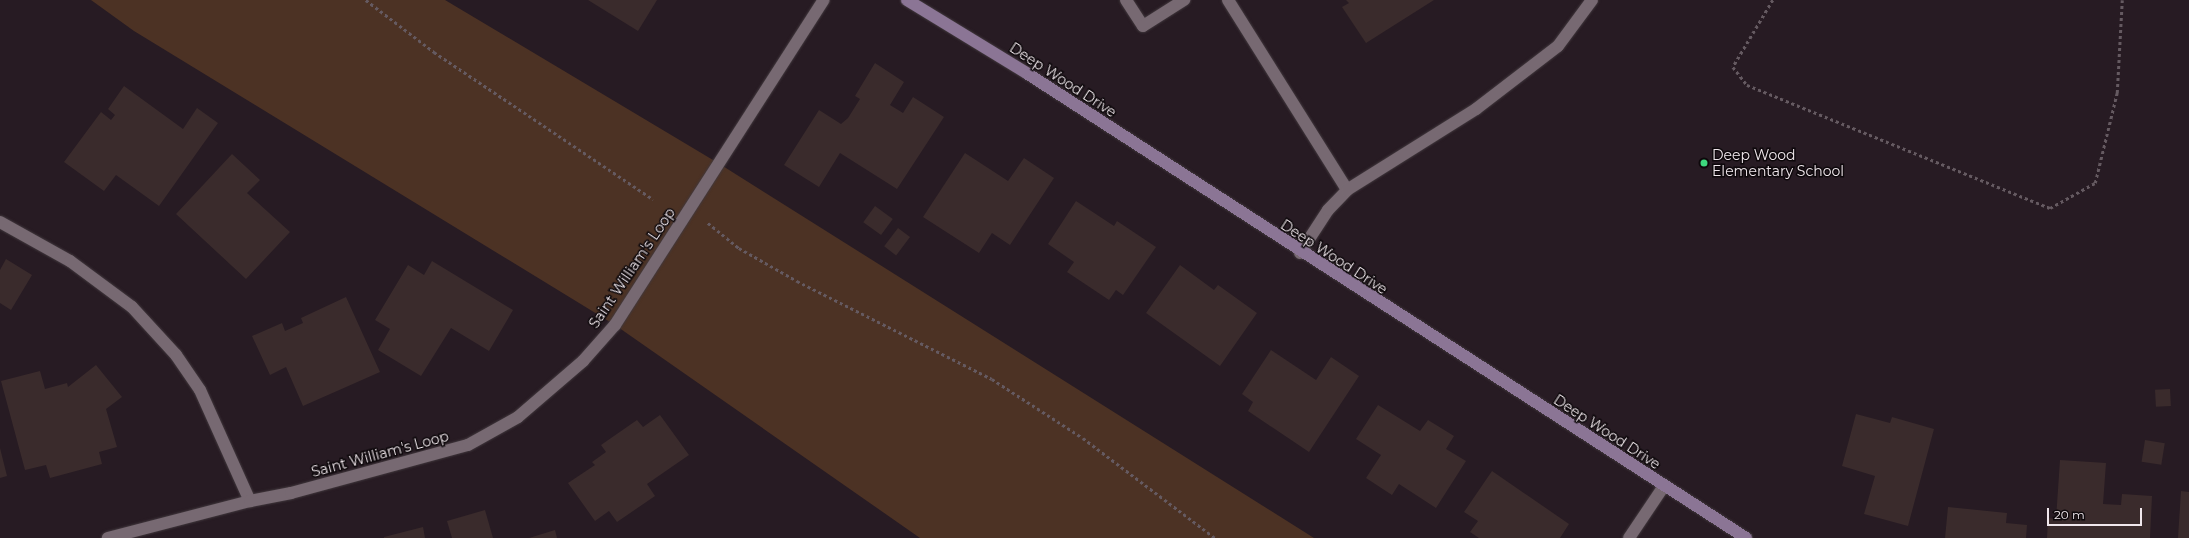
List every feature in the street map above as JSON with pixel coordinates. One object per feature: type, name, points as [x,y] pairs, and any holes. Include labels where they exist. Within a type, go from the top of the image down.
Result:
[{"type":"street","name":"Saint William's Loop","points":[[108,538],[250,501],[291,493],[468,445],[518,417],[583,361],[615,325],[824,0]]},
{"type":"street","name":"Deep Wood Drive","points":[[907,0],[1028,74],[1300,253],[1746,538]]},
{"type":"street","points":[[1126,0],[1143,26],[1184,0]]},
{"type":"street","points":[[1228,0],[1347,190]]},
{"type":"street","points":[[1300,253],[1328,210],[1347,190],[1476,109],[1552,51],[1592,0]]},
{"type":"street","points":[[0,222],[70,261],[132,307],[171,349],[200,390],[250,501]]},
{"type":"street","points":[[1629,538],[1664,486]]},
{"type":"path","points":[[366,0],[434,52],[653,199]]},
{"type":"path","points":[[1773,0],[1733,67],[1747,85],[2050,208],[2095,182],[2117,93],[2122,0]]},
{"type":"path","points":[[708,223],[739,248],[796,281],[992,379],[1083,438],[1215,538]]},
{"type":"shaded area","points":[[91,0],[445,0],[718,163],[1314,538],[920,538],[615,325],[134,31]]},
{"type":"building","points":[[588,0],[657,0],[638,31]]},
{"type":"building","points":[[1346,0],[1434,0],[1366,43],[1342,7],[1349,3]]},
{"type":"building","points":[[875,63],[904,82],[890,105],[903,113],[913,97],[944,117],[897,189],[840,153],[819,187],[784,165],[819,110],[841,124],[848,118],[860,99],[855,96]]},
{"type":"building","points":[[124,86],[183,129],[197,108],[218,123],[159,206],[116,175],[104,191],[64,162],[101,112],[111,120],[115,115],[108,109]]},
{"type":"building","points":[[965,153],[1008,181],[1024,158],[1054,178],[1010,245],[992,233],[979,253],[923,217]]},
{"type":"building","points":[[232,154],[260,180],[247,193],[290,232],[246,279],[176,214]]},
{"type":"building","points":[[1076,201],[1114,226],[1117,221],[1156,247],[1123,295],[1116,290],[1109,300],[1067,272],[1074,262],[1048,244]]},
{"type":"building","points":[[875,206],[893,219],[881,235],[863,222]]},
{"type":"building","points":[[898,228],[910,237],[896,255],[884,246]]},
{"type":"building","points":[[6,259],[32,275],[11,310],[0,303],[0,270]]},
{"type":"building","points":[[432,261],[513,310],[489,351],[451,328],[421,376],[378,350],[390,329],[375,320],[408,265],[424,275]]},
{"type":"building","points":[[1180,265],[1214,290],[1218,285],[1257,313],[1220,366],[1146,313]]},
{"type":"building","points":[[346,297],[380,372],[303,406],[286,367],[270,375],[252,336],[282,323],[285,331],[303,323],[301,318]]},
{"type":"building","points":[[1271,350],[1316,380],[1331,357],[1359,376],[1309,452],[1248,411],[1253,402],[1242,394]]},
{"type":"building","points":[[96,365],[122,397],[106,409],[117,447],[99,452],[102,464],[50,478],[46,465],[25,470],[1,381],[40,371],[45,389],[67,383],[68,387]]},
{"type":"building","points":[[2170,389],[2171,406],[2156,407],[2155,390]]},
{"type":"building","points":[[1378,405],[1420,431],[1428,420],[1454,436],[1446,449],[1466,461],[1436,508],[1399,484],[1392,495],[1366,478],[1381,455],[1356,439]]},
{"type":"building","points":[[1856,414],[1890,423],[1892,417],[1934,429],[1908,526],[1864,514],[1875,476],[1842,466]]},
{"type":"building","points":[[660,415],[689,455],[647,484],[655,496],[617,522],[609,511],[595,521],[568,483],[595,465],[592,462],[606,452],[601,445],[637,420],[643,427]]},
{"type":"building","points":[[2145,440],[2165,443],[2161,465],[2142,462]]},
{"type":"building","points":[[0,448],[7,476],[0,478]]},
{"type":"building","points":[[2060,460],[2106,463],[2103,504],[2121,505],[2122,494],[2152,496],[2150,538],[2047,538],[2048,518],[2056,519]]},
{"type":"building","points":[[1492,471],[1569,524],[1560,538],[1479,538],[1470,532],[1478,521],[1464,512]]},
{"type":"building","points":[[2181,491],[2189,492],[2189,538],[2178,538]]},
{"type":"building","points":[[1948,507],[2007,513],[2006,523],[2027,525],[2026,538],[1945,538]]},
{"type":"building","points":[[485,510],[493,538],[452,538],[447,521]]},
{"type":"building","points":[[423,527],[425,538],[384,538],[384,537]]},
{"type":"building","points":[[555,530],[557,538],[529,538]]},
{"type":"place","name":"Deep Wood Elementary School","points":[[1704,163]]}]
